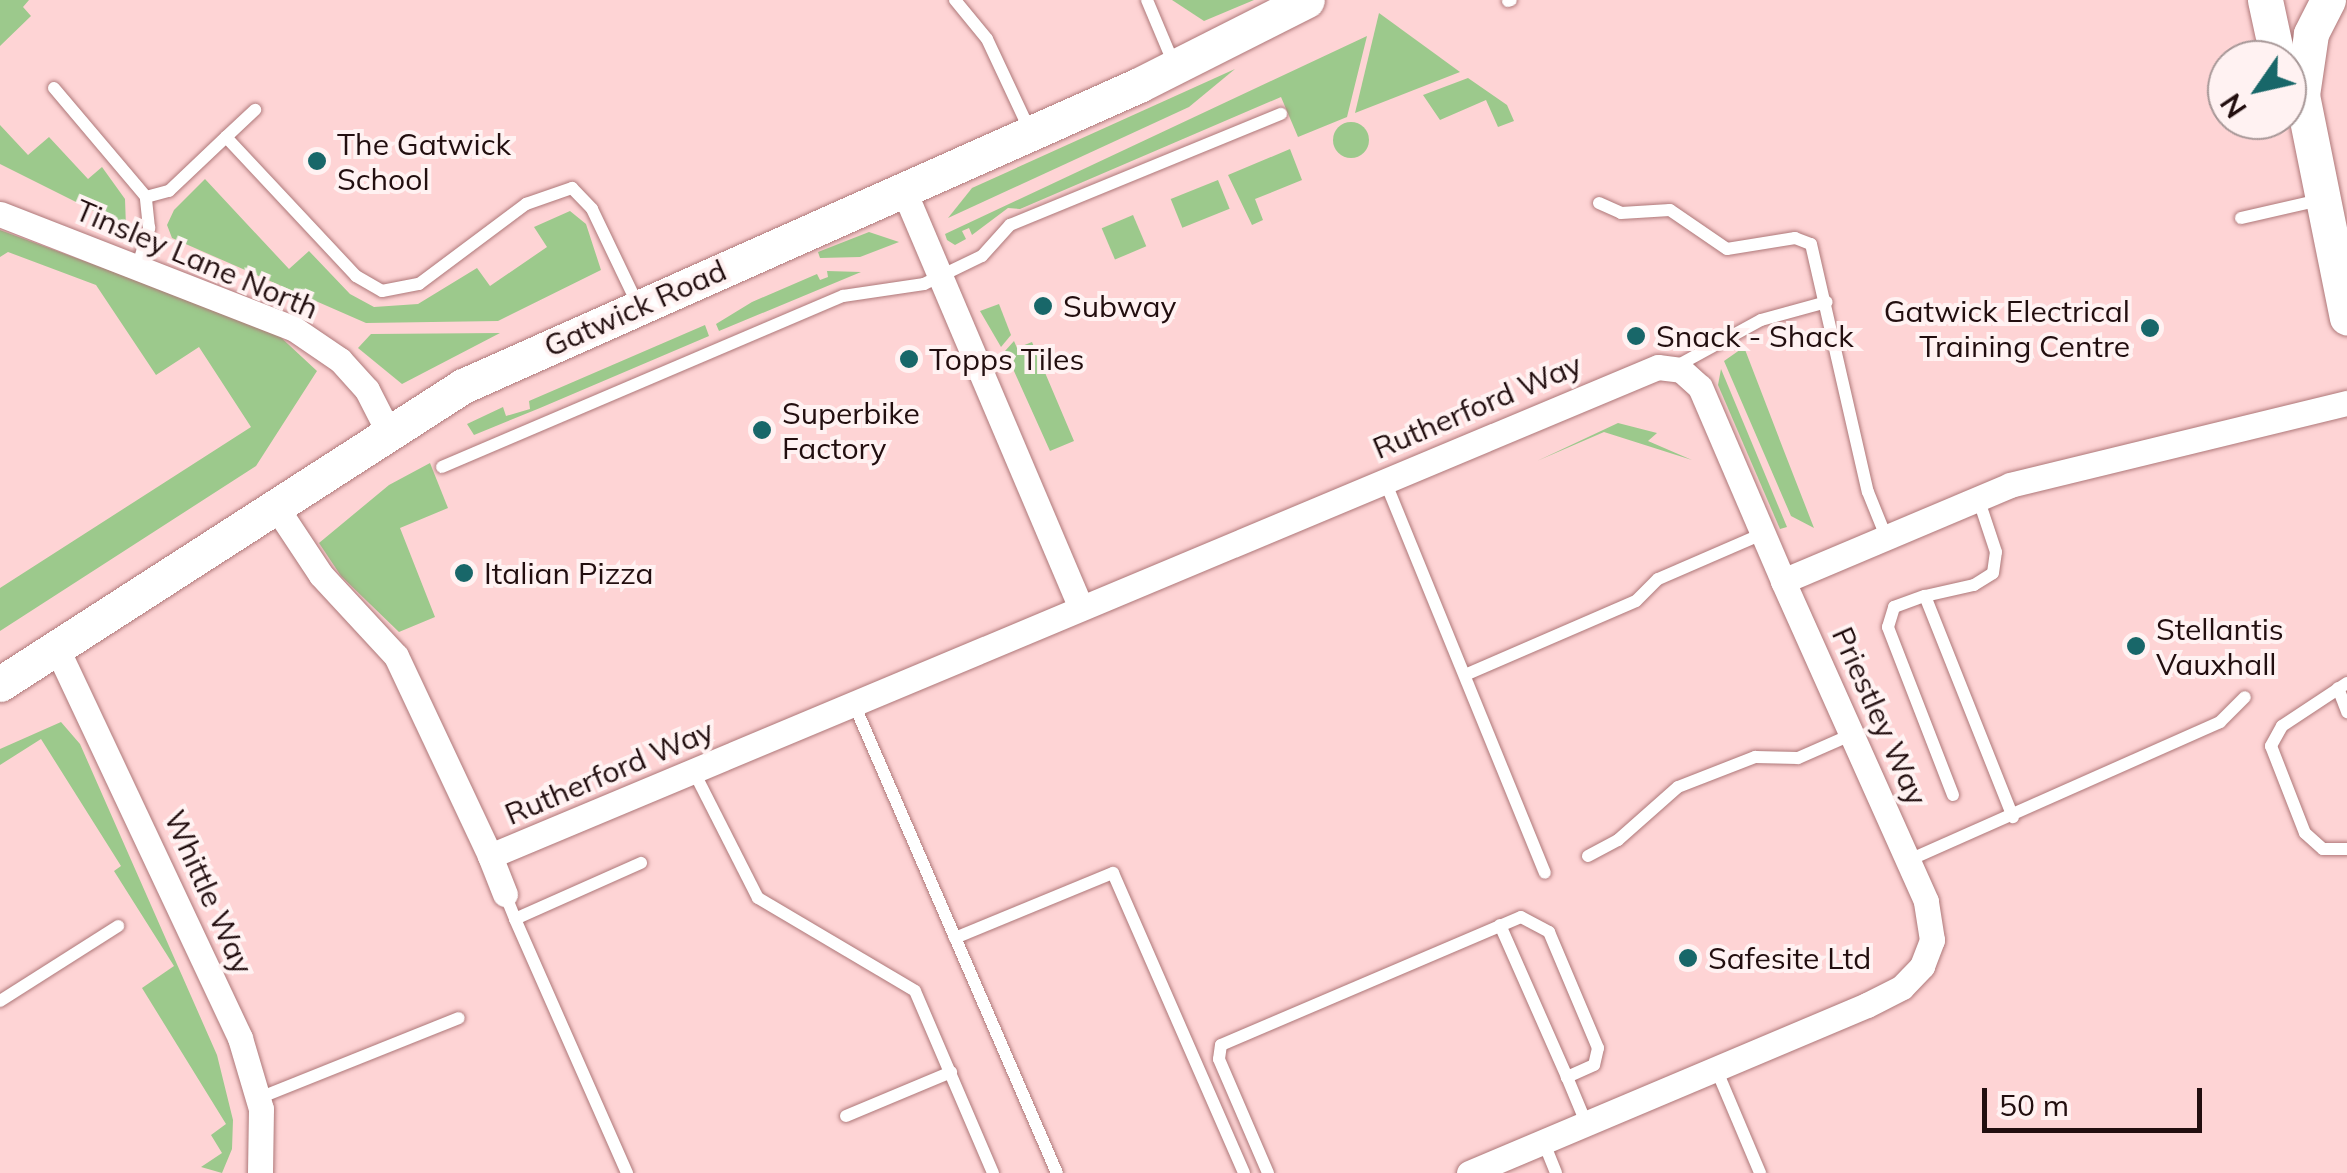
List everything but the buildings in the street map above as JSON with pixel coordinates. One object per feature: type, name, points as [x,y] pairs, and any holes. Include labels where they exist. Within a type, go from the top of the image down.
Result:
[{"type":"street","name":"Gatwick Road","points":[[0,684],[274,504],[463,386],[1176,68],[1307,0]]},
{"type":"street","points":[[2264,0],[2273,40]]},
{"type":"street","points":[[2308,146],[2303,70],[2328,0]]},
{"type":"street","points":[[2306,140],[2347,318]]},
{"type":"street","points":[[904,190],[1081,607]]},
{"type":"street","name":"Tinsley Lane North","points":[[0,214],[138,265],[304,336],[368,390],[388,431]]},
{"type":"street","points":[[1674,368],[1704,394],[1783,581],[1977,496],[2347,403]]},
{"type":"street","name":"Rutherford Way","points":[[274,504],[321,575],[396,656],[490,856],[1642,372],[1674,368]]},
{"type":"street","name":"Priestley Way","points":[[1468,1173],[1717,1071],[1912,978],[1932,933],[1909,860],[1783,581]]},
{"type":"street","name":"Whittle Way","points":[[58,649],[240,1038],[259,1098],[260,1173]]},
{"type":"street","points":[[490,856],[505,894]]},
{"type":"lane","points":[[955,0],[988,39],[1030,133]]},
{"type":"lane","points":[[1147,0],[1176,68]]},
{"type":"lane","points":[[54,88],[146,197],[149,228],[138,265]]},
{"type":"lane","points":[[146,197],[169,191],[255,110]]},
{"type":"lane","points":[[442,467],[843,296],[905,290],[942,276],[982,256],[1010,225],[1281,114]]},
{"type":"lane","points":[[226,138],[373,288],[403,291],[419,284],[532,200],[569,187],[589,203],[638,305]]},
{"type":"lane","points":[[2241,218],[2320,200]]},
{"type":"lane","points":[[1598,203],[1621,214],[1670,210],[1727,249],[1803,238],[1816,253],[1868,492],[1885,534]]},
{"type":"lane","points":[[1674,368],[1761,320],[1827,302]]},
{"type":"lane","points":[[1385,481],[1545,873]]},
{"type":"lane","points":[[1953,795],[1888,627],[1894,607],[1974,585],[1993,573],[1996,552],[1977,496]]},
{"type":"lane","points":[[1465,675],[1636,601],[1658,579],[1762,534]]},
{"type":"lane","points":[[1925,596],[2013,816]]},
{"type":"lane","points":[[2347,712],[2343,685],[2282,726],[2271,746],[2305,834],[2323,850],[2347,849]]},
{"type":"lane","points":[[1909,860],[2220,722],[2245,697]]},
{"type":"lane","points":[[854,704],[1057,1173]]},
{"type":"lane","points":[[1588,856],[1618,840],[1678,787],[1755,756],[1798,758],[1854,734]]},
{"type":"lane","points":[[694,772],[751,890],[773,910],[904,980],[923,1005],[993,1173]]},
{"type":"lane","points":[[514,919],[641,863]]},
{"type":"lane","points":[[955,938],[1113,873],[1244,1173]]},
{"type":"lane","points":[[505,894],[627,1173]]},
{"type":"lane","points":[[1268,1173],[1219,1058],[1220,1044],[1500,924],[1531,918],[1551,936],[1599,1053],[1594,1064],[1567,1077]]},
{"type":"lane","points":[[1500,924],[1587,1125]]},
{"type":"lane","points":[[0,1001],[118,926]]},
{"type":"lane","points":[[259,1098],[459,1018]]},
{"type":"lane","points":[[1717,1071],[1760,1173]]},
{"type":"lane","points":[[846,1116],[951,1072]]},
{"type":"lane","points":[[1544,1143],[1556,1173]]},
{"type":"shaded area","points":[[0,0],[2347,0],[2347,1173],[0,1173]]},
{"type":"green space","points":[[0,0],[29,0],[23,7],[31,16],[0,46]]},
{"type":"green space","points":[[1172,0],[1254,0],[1204,21]]},
{"type":"green space","points":[[1379,13],[1460,72],[1355,113]]},
{"type":"green space","points":[[1367,36],[1347,117],[1298,137],[1281,97],[1020,209],[1008,208],[972,235],[969,228],[962,231],[966,239],[955,245],[947,240],[945,234]]},
{"type":"green space","points":[[1235,69],[1189,107],[948,218],[972,188]]},
{"type":"green space","points":[[1468,78],[1507,105],[1514,121],[1498,127],[1486,100],[1440,120],[1423,95]]},
{"type":"green space","points":[[1351,122],[1364,127],[1369,140],[1364,153],[1351,158],[1338,153],[1333,140],[1338,127]]},
{"type":"green space","points":[[0,125],[28,155],[49,137],[88,179],[102,167],[125,199],[126,227],[0,164]]},
{"type":"green space","points":[[1290,149],[1302,180],[1255,199],[1263,220],[1252,225],[1228,175]]},
{"type":"green space","points":[[205,179],[289,269],[309,251],[350,294],[374,307],[418,304],[477,268],[490,286],[547,247],[534,227],[570,211],[586,224],[601,270],[498,321],[366,323],[172,238],[167,225],[174,210]]},
{"type":"green space","points":[[1218,180],[1230,209],[1182,228],[1171,199]]},
{"type":"green space","points":[[1133,215],[1146,246],[1115,260],[1102,228]]},
{"type":"green space","points":[[0,230],[274,331],[317,371],[256,466],[0,631],[0,588],[251,427],[199,347],[156,375],[96,285],[8,252],[0,257]]},
{"type":"green space","points":[[869,232],[899,242],[860,257],[820,258],[818,252]]},
{"type":"green space","points":[[827,271],[861,272],[719,331],[716,324],[752,302],[817,274],[820,280],[828,277]]},
{"type":"green space","points":[[999,304],[1011,335],[1001,347],[980,311]]},
{"type":"green space","points":[[705,325],[709,336],[540,408],[474,435],[467,424],[503,407],[506,416],[530,409],[529,401]]},
{"type":"green space","points":[[500,333],[402,384],[358,348],[371,334]]},
{"type":"green space","points":[[1014,341],[1017,348],[1032,342],[1074,441],[1050,451],[1005,351]]},
{"type":"green space","points":[[1744,347],[1814,528],[1791,516],[1724,361]]},
{"type":"green space","points":[[1721,369],[1787,527],[1780,529],[1718,385]]},
{"type":"green space","points":[[1618,423],[1657,433],[1648,441],[1692,460],[1604,432],[1537,461]]},
{"type":"green space","points":[[430,463],[448,508],[400,528],[435,617],[399,632],[341,576],[319,543],[389,485]]},
{"type":"green space","points":[[61,722],[80,744],[217,1055],[233,1120],[232,1149],[222,1173],[201,1167],[222,1153],[211,1135],[226,1124],[142,988],[174,966],[114,871],[121,866],[41,739],[0,765],[0,749]]},
{"type":"place","name":"The Gatwick School","points":[[317,161]]},
{"type":"place","name":"Subway","points":[[1043,306]]},
{"type":"place","name":"Gatwick Electrical Training Centre","points":[[2150,328]]},
{"type":"place","name":"Snack - Shack","points":[[1636,336]]},
{"type":"place","name":"Topps Tiles","points":[[909,359]]},
{"type":"place","name":"Superbike Factory","points":[[762,430]]},
{"type":"place","name":"Italian Pizza","points":[[464,573]]},
{"type":"place","name":"Stellantis Vauxhall","points":[[2136,646]]},
{"type":"place","name":"Safesite Ltd","points":[[1688,958]]}]
